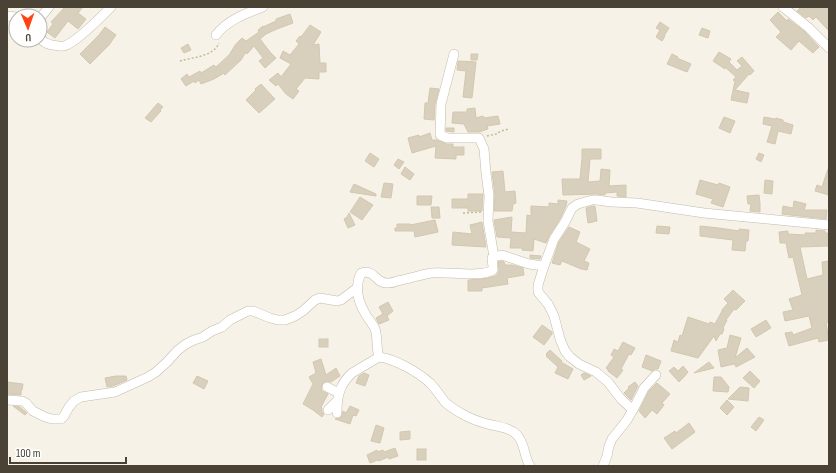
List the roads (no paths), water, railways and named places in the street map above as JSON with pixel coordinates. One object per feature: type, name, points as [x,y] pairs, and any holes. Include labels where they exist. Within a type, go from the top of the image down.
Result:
[{"type":"street","points":[[48,44],[66,46],[74,41],[111,7]]},
{"type":"street","points":[[216,35],[222,28],[245,10],[263,7]]},
{"type":"street","points":[[783,7],[809,28],[829,48]]},
{"type":"street","points":[[376,359],[375,330],[359,302],[357,288],[358,279],[361,273],[367,272],[372,274],[380,282],[387,284],[432,273],[477,274],[490,272],[493,270],[492,258],[494,257],[488,221],[489,196],[484,149],[479,138],[448,138],[440,135],[441,104],[454,54]]},
{"type":"street","points":[[633,410],[621,399],[608,382],[596,372],[574,361],[565,351],[554,316],[548,304],[538,292],[538,285],[554,239],[572,208],[578,204],[597,200],[637,203],[704,213],[829,225]]},
{"type":"street","points":[[494,257],[502,255],[530,264],[544,266]]},
{"type":"street","points":[[7,400],[22,401],[26,403],[33,411],[45,418],[61,419],[74,401],[81,397],[115,392],[144,379],[156,372],[186,344],[222,327],[230,320],[248,311],[253,311],[278,320],[285,320],[303,311],[315,300],[320,298],[337,301],[341,300],[357,288]]},
{"type":"street","points":[[337,413],[338,397],[342,386],[352,373],[376,359],[384,358],[392,360],[416,373],[431,384],[446,403],[457,411],[476,420],[511,431],[520,438],[527,462],[530,466]]},
{"type":"street","points":[[603,466],[612,439],[633,410],[644,388],[656,375]]},
{"type":"street","points":[[327,387],[338,397]]},
{"type":"street","points":[[328,410],[338,397]]}]
